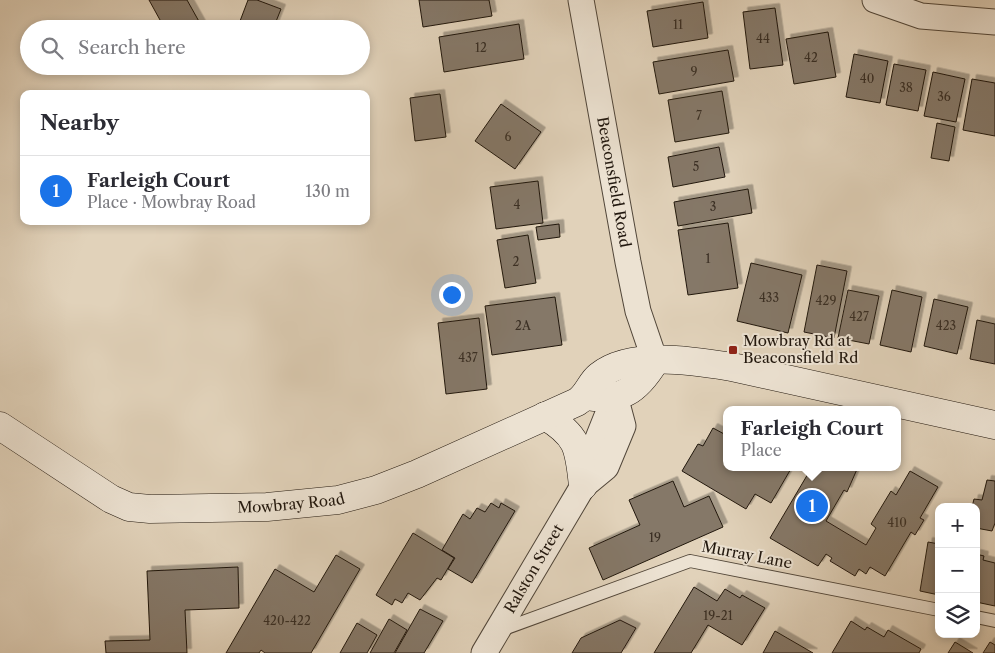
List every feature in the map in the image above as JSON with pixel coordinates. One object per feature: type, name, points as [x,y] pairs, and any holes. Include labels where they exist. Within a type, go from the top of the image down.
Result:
[{"type":"main road","points":[[586,396],[605,400],[632,389],[646,377],[655,361]]},
{"type":"main road","name":"Mowbray Road","points":[[0,426],[79,480],[111,499],[129,507],[150,509],[247,507],[338,500],[358,496],[417,474],[586,396],[599,376],[624,363],[655,361],[698,362],[732,367],[995,425]]},
{"type":"main road","points":[[545,416],[562,426],[572,437],[579,450],[583,486]]},
{"type":"street","name":"Beaconsfield Road","points":[[581,0],[638,311],[655,361]]},
{"type":"street","points":[[875,0],[921,16],[995,22]]},
{"type":"street","name":"Ralston Street","points":[[484,653],[583,486],[606,467],[623,426],[615,396]]},
{"type":"lane","name":"Murray Lane","points":[[498,631],[690,561],[935,609]]},
{"type":"lane","points":[[980,618],[995,621]]},
{"type":"building","points":[[149,0],[187,0],[198,20],[160,20]]},
{"type":"building","points":[[248,0],[257,0],[281,9],[277,20],[240,20]]},
{"type":"building","points":[[419,0],[489,0],[492,16],[423,27]]},
{"type":"building","points":[[703,2],[708,38],[653,47],[647,11]]},
{"type":"building","points":[[775,8],[783,65],[750,69],[743,12]]},
{"type":"building","points":[[519,24],[524,59],[444,72],[439,37]]},
{"type":"building","points":[[828,32],[836,77],[794,84],[786,39]]},
{"type":"building","points":[[728,50],[734,81],[659,94],[653,62]]},
{"type":"building","points":[[854,54],[888,61],[880,103],[846,97]]},
{"type":"building","points":[[894,64],[926,70],[918,111],[886,105]]},
{"type":"building","points":[[933,72],[965,79],[956,122],[924,116]]},
{"type":"building","points":[[972,79],[995,83],[995,136],[963,130]]},
{"type":"building","points":[[722,91],[729,133],[675,142],[668,100]]},
{"type":"building","points":[[440,94],[446,137],[415,141],[410,98]]},
{"type":"building","points":[[501,104],[541,132],[515,169],[475,141]]},
{"type":"building","points":[[937,123],[955,127],[949,161],[931,158]]},
{"type":"building","points":[[719,147],[725,177],[673,187],[668,157]]},
{"type":"building","points":[[538,181],[543,223],[496,229],[490,187]]},
{"type":"building","points":[[748,189],[752,213],[678,226],[674,202]]},
{"type":"building","points":[[728,223],[738,288],[688,295],[678,230]]},
{"type":"building","points":[[559,224],[560,237],[538,240],[536,227]]},
{"type":"building","points":[[528,235],[536,283],[505,288],[497,240]]},
{"type":"building","points":[[751,263],[802,275],[788,333],[737,321]]},
{"type":"building","points":[[817,265],[847,271],[834,338],[804,332]]},
{"type":"building","points":[[848,290],[879,296],[869,344],[838,338]]},
{"type":"building","points":[[892,290],[922,297],[911,352],[880,345]]},
{"type":"building","points":[[555,297],[562,345],[492,355],[485,306]]},
{"type":"building","points":[[934,299],[968,307],[957,354],[924,346]]},
{"type":"building","points":[[479,318],[487,389],[446,394],[438,323]]},
{"type":"building","points":[[977,320],[995,324],[995,364],[970,359]]},
{"type":"building","points":[[713,428],[723,433],[723,471],[790,471],[771,503],[755,494],[746,509],[682,471],[698,444],[703,446]]},
{"type":"building","points":[[810,471],[856,471],[847,492],[844,490],[826,521],[866,545],[876,528],[871,524],[891,491],[896,495],[910,471],[938,487],[920,518],[924,520],[915,535],[911,532],[885,576],[870,567],[866,574],[859,569],[855,576],[830,561],[832,558],[826,554],[818,566],[770,538]]},
{"type":"building","points":[[987,480],[995,481],[995,523],[992,531],[980,529],[980,503],[973,503],[974,499],[982,500]]},
{"type":"building","points":[[673,481],[684,507],[709,496],[723,527],[603,580],[589,548],[640,525],[629,500]]},
{"type":"building","points":[[491,503],[499,508],[501,503],[515,511],[472,583],[448,569],[455,558],[442,550],[463,514],[470,519],[477,508],[485,512]]},
{"type":"building","points":[[413,533],[454,558],[441,580],[437,578],[420,600],[408,593],[402,603],[395,599],[392,605],[376,595]]},
{"type":"building","points":[[928,542],[935,543],[935,594],[920,591]]},
{"type":"building","points":[[336,555],[360,569],[311,653],[265,653],[261,650],[259,653],[226,653],[275,569],[314,592]]},
{"type":"building","points":[[980,555],[984,556],[983,560],[995,563],[995,606],[980,603]]},
{"type":"building","points":[[238,567],[239,608],[185,610],[187,653],[106,653],[105,641],[150,640],[147,571]]},
{"type":"building","points":[[694,587],[717,601],[725,589],[740,598],[742,595],[765,608],[742,645],[708,625],[691,653],[654,653]]},
{"type":"building","points":[[420,609],[443,621],[424,653],[395,653]]},
{"type":"building","points":[[389,619],[407,630],[394,653],[370,653]]},
{"type":"building","points":[[620,620],[636,628],[621,653],[572,653],[581,638]]},
{"type":"building","points":[[851,621],[865,630],[867,627],[884,637],[888,630],[921,649],[919,653],[832,653]]},
{"type":"building","points":[[357,623],[377,635],[367,653],[340,653]]},
{"type":"building","points":[[775,631],[813,653],[763,653]]},
{"type":"building","points":[[955,642],[973,653],[948,653]]},
{"type":"building","points":[[990,642],[995,645],[995,653],[983,653]]},
{"type":"place","name":"Mowbray Rd at Beaconsfield Rd","points":[[733,350]]},
{"type":"place","name":"Farleigh Court","points":[[812,506]]}]
